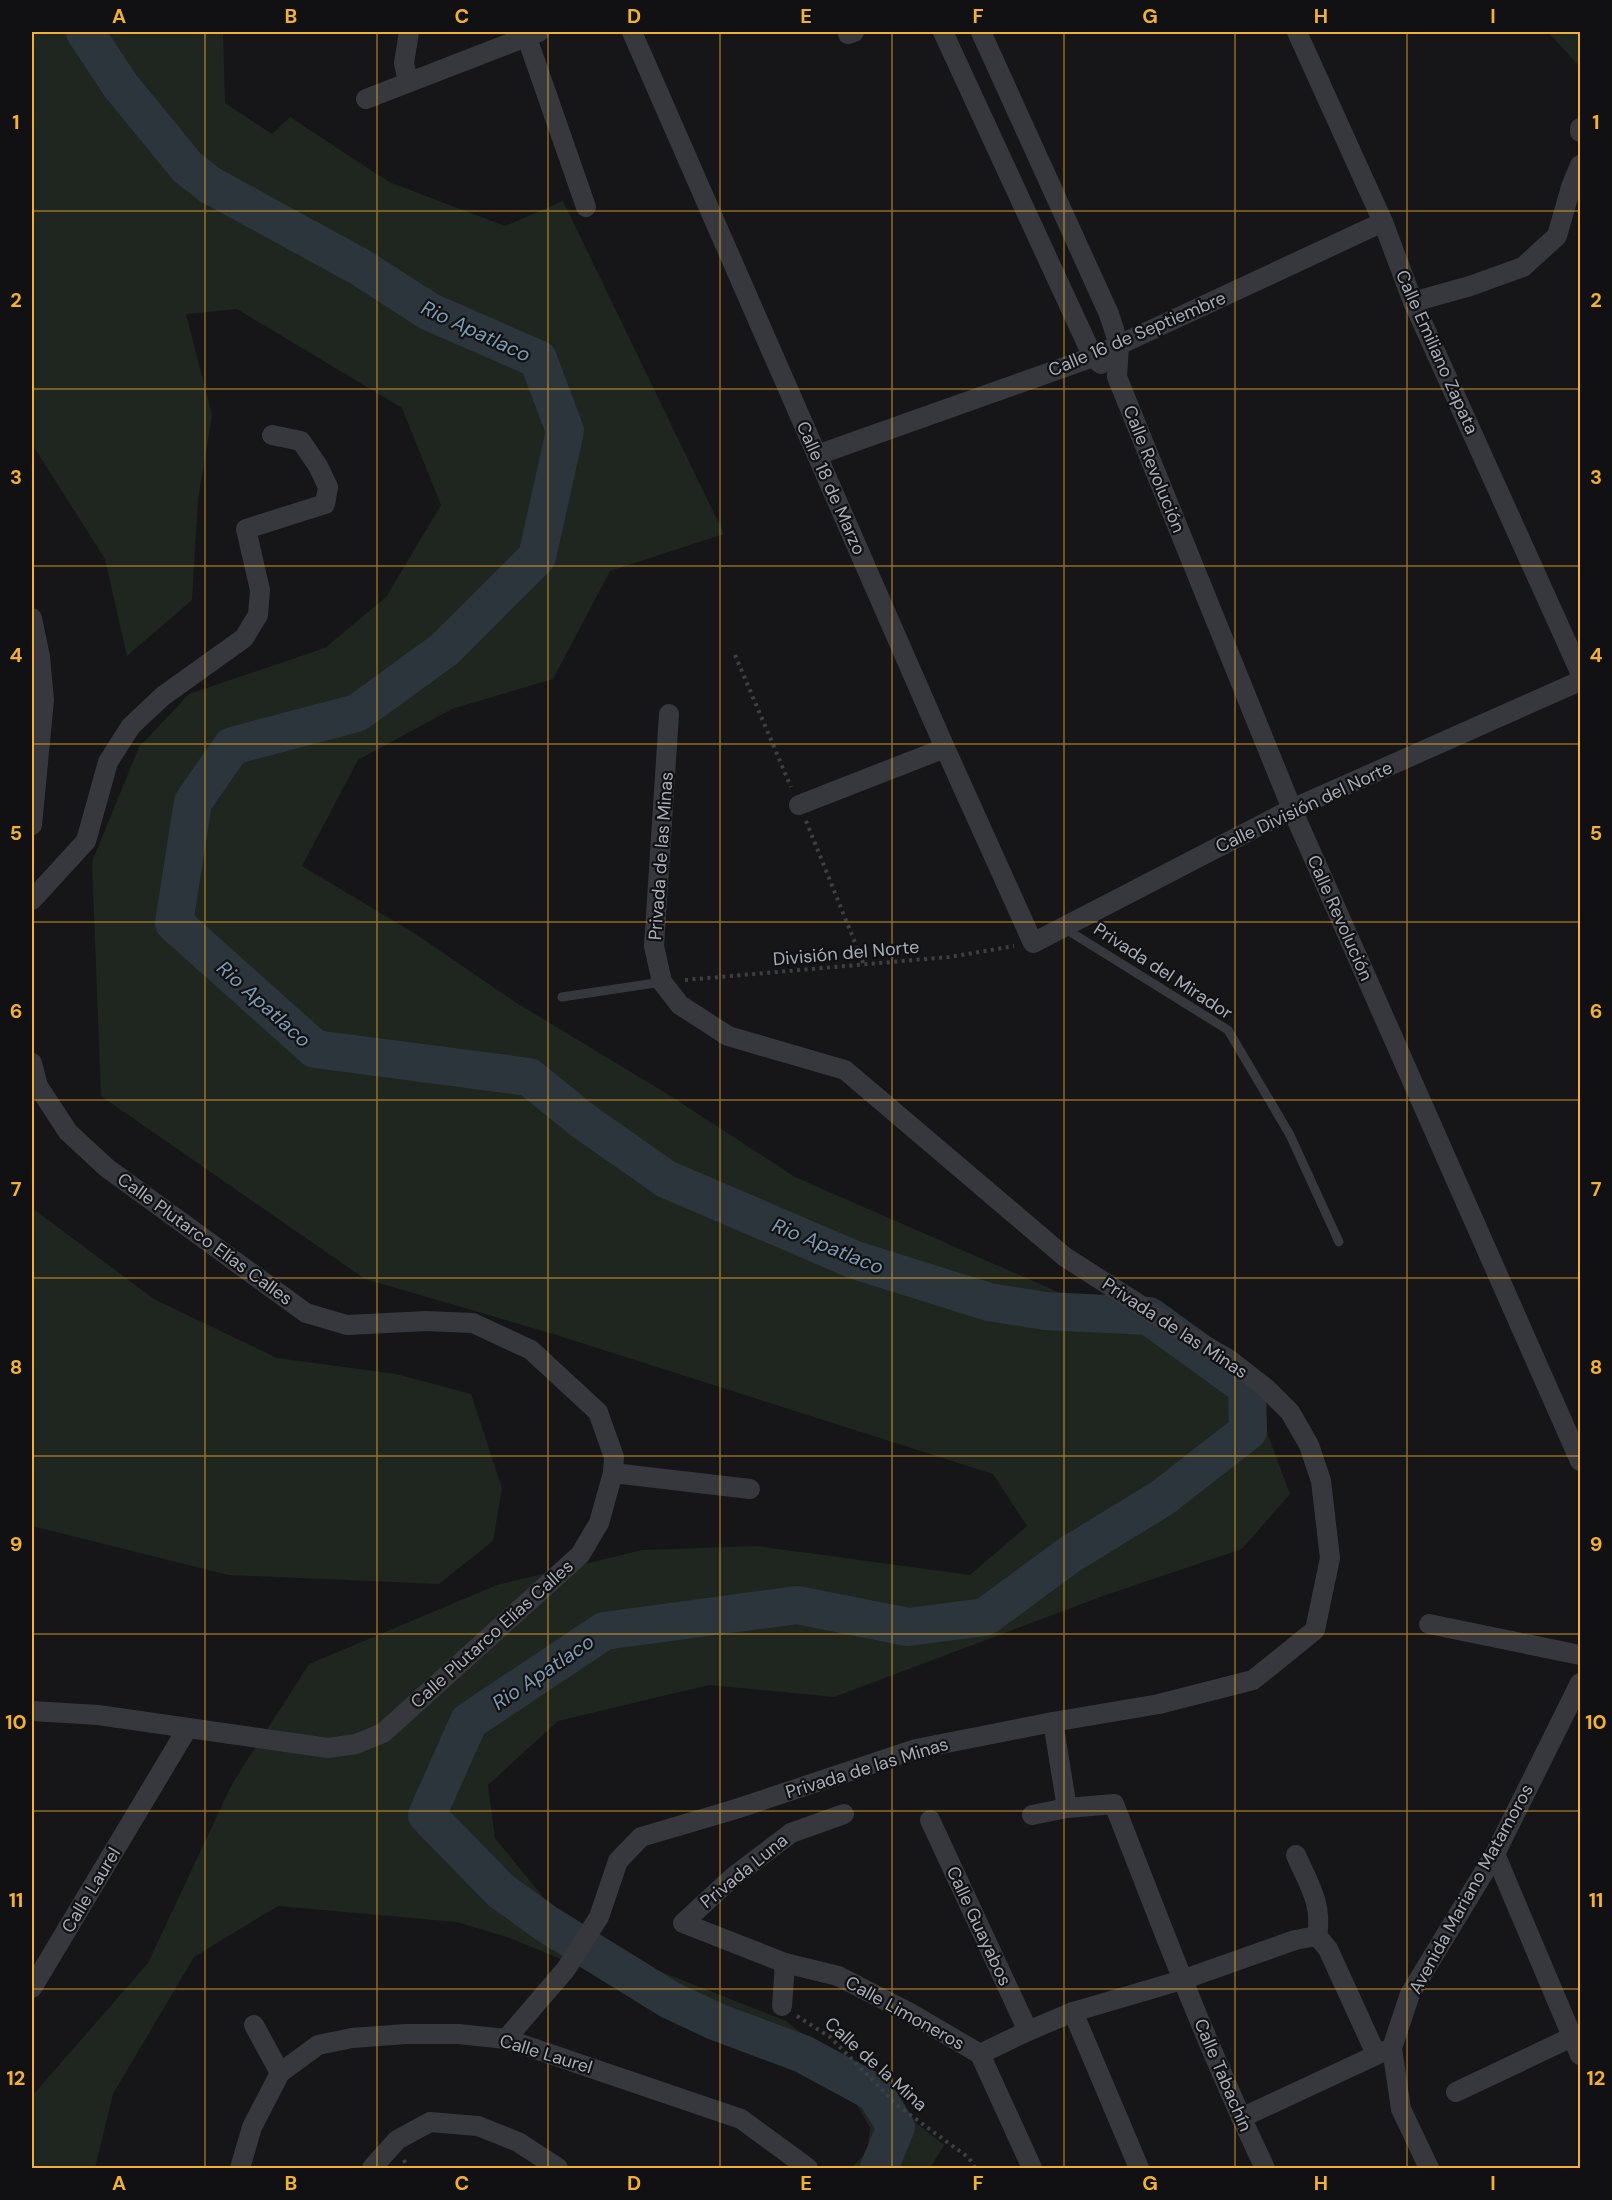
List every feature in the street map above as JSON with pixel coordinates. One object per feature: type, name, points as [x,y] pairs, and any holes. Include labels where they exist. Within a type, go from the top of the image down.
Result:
[{"type":"street","points":[[408,82],[404,63],[409,32]]},
{"type":"street","name":"Calle 18 de Marzo","points":[[632,32],[945,748],[1033,943]]},
{"type":"street","name":"Calle Revolución","points":[[944,32],[1093,357],[1117,377]]},
{"type":"street","name":"Calle Revolución","points":[[981,32],[1109,314],[1119,345],[1117,377],[1292,809],[1580,1455]]},
{"type":"street","name":"Calle Emiliano Zapata","points":[[1297,32],[1383,222],[1413,302],[1581,672]]},
{"type":"street","points":[[366,99],[530,33],[586,207]]},
{"type":"street","points":[[1580,128],[1581,132]]},
{"type":"street","points":[[1413,302],[1470,286],[1523,267],[1557,236],[1571,187],[1581,165]]},
{"type":"street","name":"Calle 16 de Septiembre","points":[[817,455],[1093,357],[1383,222]]},
{"type":"street","points":[[32,900],[86,841],[108,762],[132,726],[163,696],[244,638],[258,615],[260,591],[246,529],[325,504],[328,487],[318,466],[301,441],[272,435]]},
{"type":"street","points":[[32,618],[40,657],[44,700],[32,825]]},
{"type":"street","name":"Calle División del Norte","points":[[1033,943],[1292,809],[1581,681]]},
{"type":"street","name":"Privada de las Minas","points":[[506,2040],[566,1969],[599,1917],[618,1861],[641,1837],[736,1809],[916,1749],[1159,1704],[1253,1680],[1315,1630],[1330,1558],[1321,1481],[1309,1445],[1290,1412],[1267,1389],[1230,1360],[1065,1257],[845,1070],[728,1036],[680,1005],[662,982],[654,946],[669,714]]},
{"type":"street","points":[[799,805],[945,748]]},
{"type":"street","name":"Calle Plutarco Elías Calles","points":[[32,1063],[38,1086],[68,1132],[107,1168],[306,1313],[347,1325],[426,1321],[473,1323],[531,1350],[598,1412],[614,1457],[613,1473],[599,1523],[580,1555],[383,1733],[356,1744],[328,1748],[98,1715],[32,1711]]},
{"type":"street","points":[[613,1473],[750,1489]]},
{"type":"street","points":[[1429,1624],[1581,1655]]},
{"type":"street","name":"Avenida Mariano Matamoros","points":[[1428,2169],[1401,2109],[1384,2051],[1410,1994],[1495,1854],[1580,1688]]},
{"type":"street","points":[[1032,1815],[1067,1808],[1053,1722]]},
{"type":"street","name":"Calle Laurel","points":[[32,1988],[187,1729]]},
{"type":"street","name":"Calle Tabachín","points":[[1067,1808],[1114,1804],[1182,1980],[1265,2169]]},
{"type":"street","name":"Privada Luna","points":[[683,1923],[733,1877],[790,1833],[844,1814]]},
{"type":"street","name":"Calle Guayabos","points":[[930,1820],[1028,2031]]},
{"type":"street","points":[[1241,2118],[1384,2051],[1328,1950],[1317,1936],[1318,1904],[1296,1854]]},
{"type":"street","points":[[1456,2092],[1576,2046],[1495,1854]]},
{"type":"street","name":"Calle Limoneros","points":[[683,1923],[785,1963],[838,1976],[910,2013],[980,2054],[1073,2012],[1182,1980],[1295,1940],[1317,1936]]},
{"type":"street","points":[[782,2006],[785,1963]]},
{"type":"street","points":[[1073,2012],[1140,2169]]},
{"type":"street","points":[[254,2025],[280,2073]]},
{"type":"street","name":"Calle Laurel","points":[[240,2169],[252,2127],[280,2073],[318,2045],[352,2038],[406,2034],[458,2034],[506,2040],[741,2119],[800,2165]]},
{"type":"street","points":[[980,2054],[1032,2169]]},
{"type":"street","points":[[372,2169],[397,2140],[430,2122],[478,2126],[518,2142],[558,2169]]},
{"type":"lane","name":"Privada del Mirador","points":[[1062,926],[1228,1030],[1290,1135],[1339,1242]]},
{"type":"lane","points":[[562,997],[662,982]]},
{"type":"path","name":"División del Norte","points":[[662,982],[949,957],[1033,943]]},
{"type":"path","name":"Calle de la Mina","points":[[782,2006],[830,2037],[898,2106],[969,2158],[975,2169]]},
{"type":"shaded area","points":[[32,32],[223,32],[225,103],[272,134],[290,117],[389,182],[505,226],[563,201],[724,534],[610,571],[553,679],[452,709],[358,760],[302,866],[414,933],[515,1002],[669,1095],[795,1177],[1065,1295],[1161,1341],[1262,1419],[1290,1494],[1242,1549],[1103,1596],[834,1697],[709,1685],[558,1721],[488,1785],[495,1838],[552,1908],[596,1946],[786,2021],[944,2145],[930,2168],[851,2168],[867,2152],[870,2128],[850,2093],[616,1982],[510,1938],[457,1922],[278,1906],[194,1957],[113,2094],[95,2168],[32,2168],[32,2096],[148,1963],[232,1784],[309,1664],[497,1585],[642,1550],[757,1546],[970,1575],[1027,1526],[993,1474],[550,1333],[365,1279],[101,1096],[92,862],[139,747],[189,694],[325,648],[386,597],[441,505],[402,408],[237,309],[186,314],[212,415],[198,500],[192,600],[127,656],[105,559],[32,444]]},
{"type":"shaded area","points":[[1548,32],[1580,32],[1580,67]]},
{"type":"shaded area","points":[[32,1208],[154,1299],[277,1358],[396,1374],[471,1394],[502,1488],[493,1541],[439,1584],[228,1575],[32,1526]]},
{"type":"waterway","name":"Rio Apatlaco","points":[[85,32],[120,85],[187,167],[210,185],[360,267],[430,312],[538,359],[565,431],[537,557],[445,649],[357,713],[232,746],[193,802],[174,923],[315,1049],[529,1077],[582,1120],[666,1179],[855,1260],[989,1302],[1045,1311],[1149,1316],[1247,1387],[1248,1431],[1162,1498],[1069,1555],[985,1617],[908,1627],[797,1605],[604,1631],[469,1721],[427,1815],[501,1891],[547,1924],[670,2000],[717,2022],[803,2054],[875,2093],[896,2127],[879,2168]]}]
